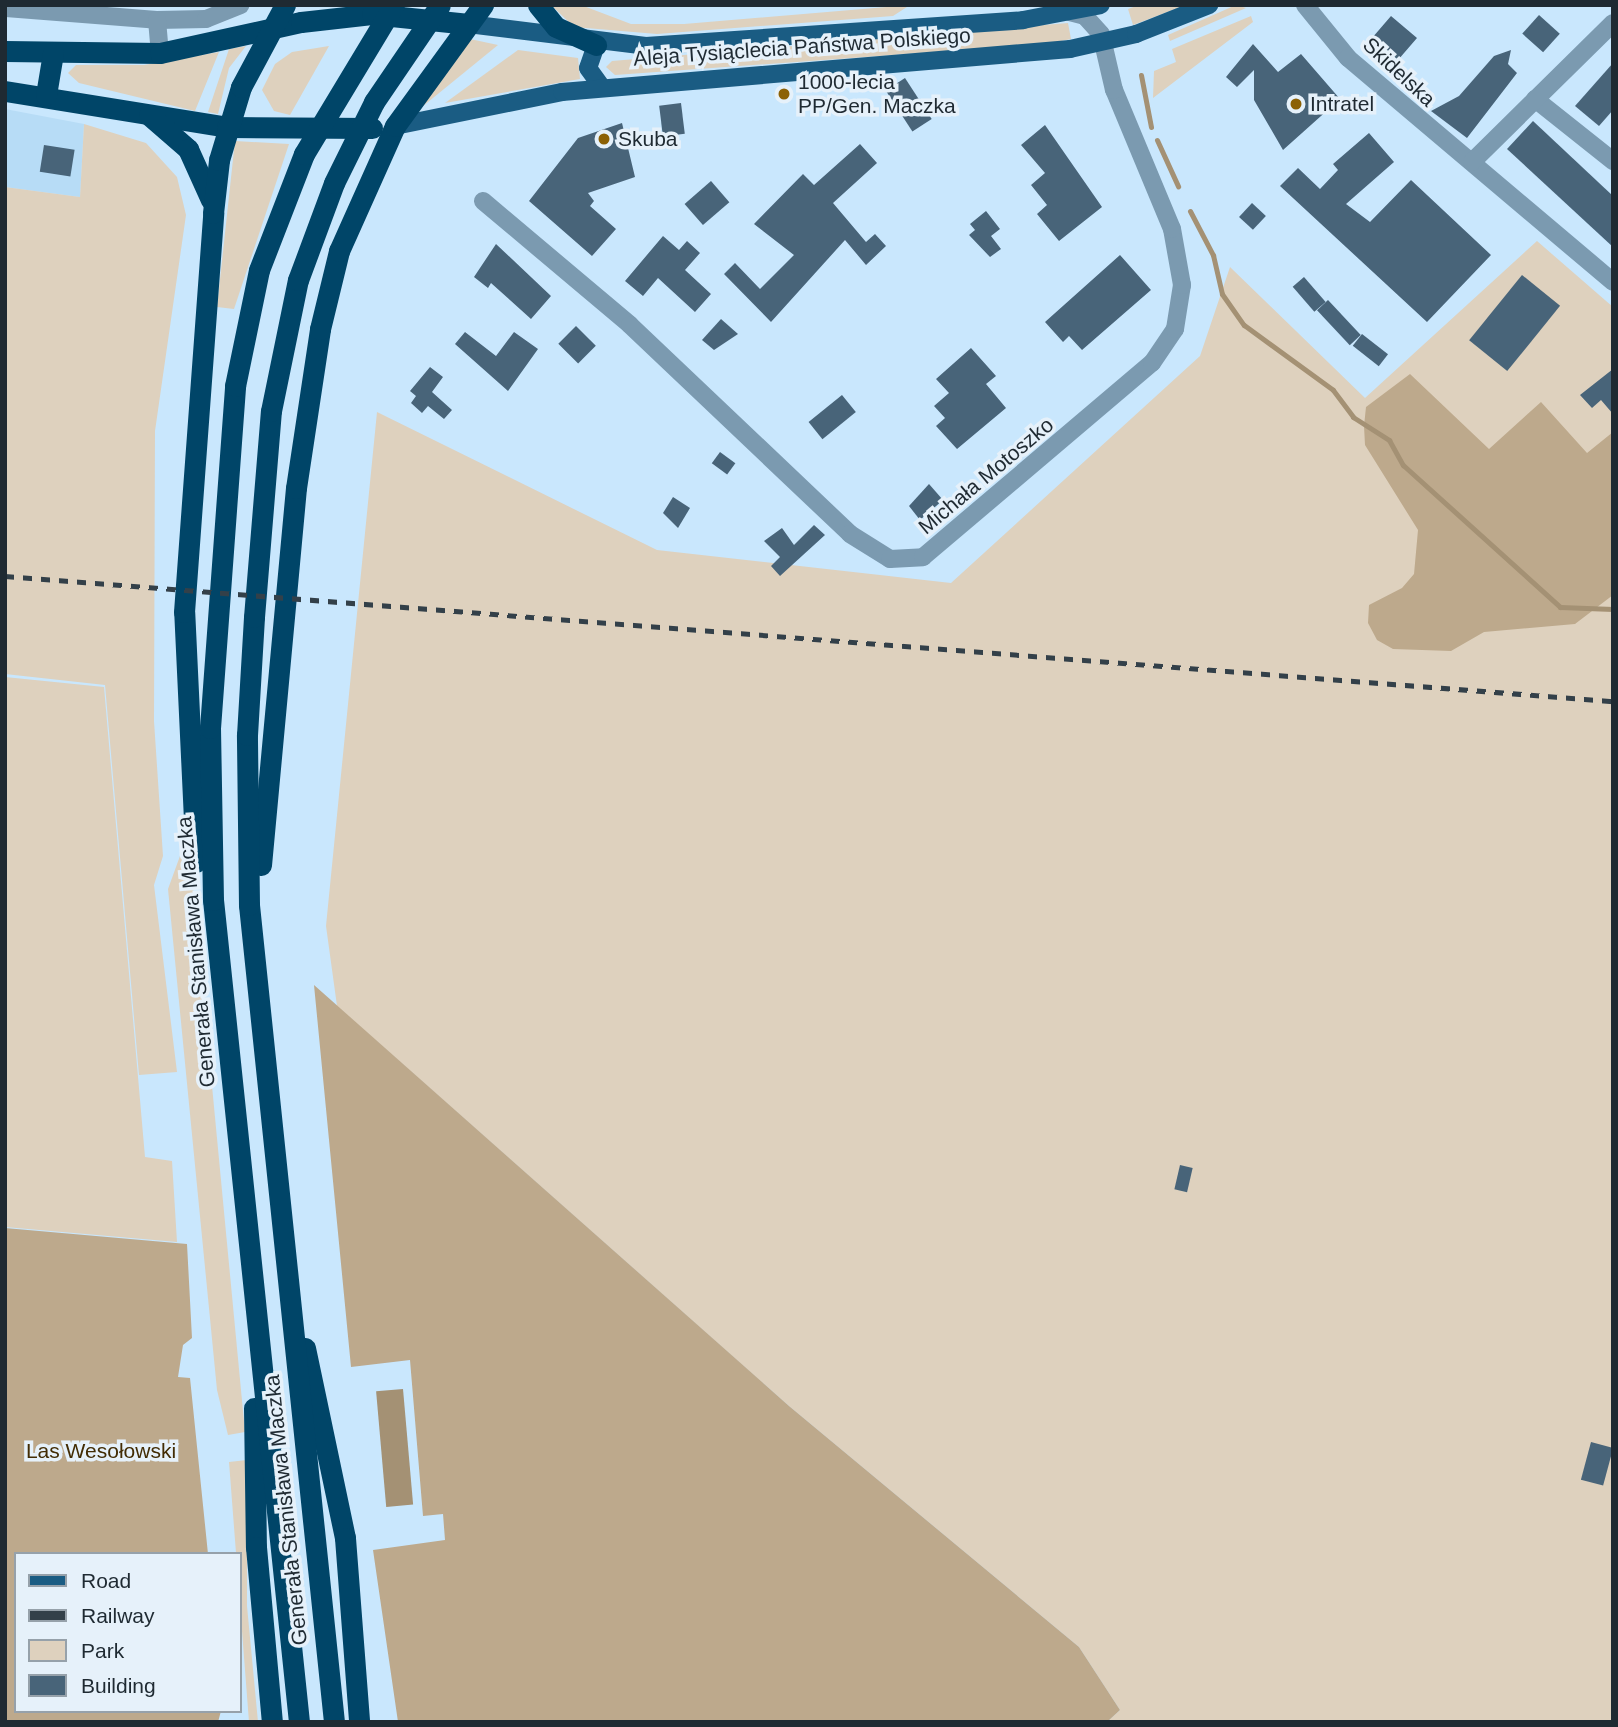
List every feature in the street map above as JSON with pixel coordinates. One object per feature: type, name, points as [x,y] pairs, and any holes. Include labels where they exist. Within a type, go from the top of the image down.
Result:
[{"type":"highway","points":[[222,990],[198,881],[184,612],[186,579],[213,213],[227,127],[268,30],[285,5]]},
{"type":"highway","name":"Generała Stanisława Maczka","points":[[299,1722],[222,990],[208,806],[216,614],[247,317],[299,164],[370,37],[394,5]]},
{"type":"highway","name":"Generała Stanisława Maczka","points":[[334,1722],[283,1251],[259,1000],[246,826],[254,617],[270,423],[286,327],[334,183],[400,63],[440,5]]},
{"type":"highway","points":[[259,1000],[260,849],[286,586],[320,329],[340,251],[396,126],[483,5]]},
{"type":"highway","points":[[538,5],[556,26],[596,45]]},
{"type":"highway","points":[[5,51],[160,52],[268,30],[372,15],[468,24]]},
{"type":"highway","points":[[46,95],[53,53]]},
{"type":"highway","points":[[5,91],[46,95],[227,127],[396,126]]},
{"type":"highway","points":[[147,114],[188,149],[207,183],[213,213]]},
{"type":"highway","points":[[283,1251],[345,1538],[359,1722]]},
{"type":"highway","points":[[254,1287],[256,1547],[272,1722]]},
{"type":"main road","name":"Aleja Tysiąclecia Państwa Polskiego","points":[[468,24],[596,45],[646,46],[1069,12],[1101,5]]},
{"type":"main road","name":"Aleja Tysiąclecia Państwa Polskiego","points":[[396,126],[602,87],[862,62],[1020,56],[1103,43],[1209,5]]},
{"type":"main road","points":[[596,45],[588,68],[602,87]]},
{"type":"street","points":[[6,8],[157,20],[206,19],[240,5]]},
{"type":"street","name":"Skidelska","points":[[1306,5],[1348,58],[1613,282]]},
{"type":"street","name":"Michała Motoszko","points":[[483,201],[630,325],[850,534],[874,552],[907,561],[936,551],[957,533],[1152,363],[1175,329],[1182,285],[1175,241],[1114,90],[1096,23],[1069,12]]},
{"type":"street","points":[[157,20],[160,52]]},
{"type":"street","points":[[1472,162],[1613,23]]},
{"type":"street","points":[[1535,99],[1611,156]]},
{"type":"shaded area","points":[[5,109],[84,124],[80,197],[5,187]]},
{"type":"shaded area","points":[[403,1389],[413,1505],[386,1507],[376,1391]]},
{"type":"green space","points":[[551,5],[581,5],[631,24],[684,24],[910,5],[893,16],[657,34],[574,27]]},
{"type":"green space","points":[[1139,5],[1186,5],[1133,25],[1128,9]]},
{"type":"green space","points":[[1236,5],[1246,8],[1170,41],[1168,35]]},
{"type":"green space","points":[[1251,16],[1253,22],[1153,98],[1154,71],[1176,62],[1172,49]]},
{"type":"green space","points":[[1068,23],[1071,39],[1047,44],[615,75],[606,67],[612,61]]},
{"type":"green space","points":[[470,39],[498,45],[417,111]]},
{"type":"green space","points":[[246,46],[229,68],[218,114],[208,112],[229,49]]},
{"type":"green space","points":[[329,46],[290,115],[274,111],[262,90],[275,64],[292,52]]},
{"type":"green space","points":[[518,50],[578,58],[580,79],[445,103]]},
{"type":"green space","points":[[219,52],[195,111],[79,83],[68,73],[76,65],[144,65]]},
{"type":"green space","points":[[84,124],[146,143],[177,177],[186,215],[155,431],[154,721],[163,856],[154,885],[177,1072],[139,1075],[105,685],[5,674],[5,187],[80,197]]},
{"type":"green space","points":[[235,141],[289,144],[234,309],[217,307]]},
{"type":"green space","points":[[1537,241],[1613,307],[1613,1722],[1107,1722],[1120,1710],[1079,1647],[789,1406],[337,1006],[326,926],[377,412],[657,550],[951,583],[1200,356],[1230,267],[1365,398]]},
{"type":"green space","points":[[1410,374],[1489,449],[1541,402],[1587,453],[1613,432],[1613,595],[1575,624],[1484,632],[1451,651],[1393,649],[1377,640],[1368,623],[1369,605],[1402,588],[1414,574],[1418,530],[1365,445],[1366,407]]},
{"type":"green space","points":[[5,677],[104,687],[145,1157],[172,1161],[177,1242],[5,1227]]},
{"type":"green space","points":[[188,834],[245,1432],[228,1435],[217,1390],[168,889]]},
{"type":"green space","points":[[314,985],[789,1406],[1079,1647],[1120,1710],[1107,1722],[398,1722],[373,1550],[445,1540],[443,1514],[423,1516],[410,1360],[351,1367]]},
{"type":"green space","name":"Las Wesołowski","points":[[5,1228],[187,1244],[192,1338],[183,1345],[178,1377],[190,1378],[208,1552],[14,1552],[14,1713],[220,1713],[218,1722],[5,1722]]},
{"type":"green space","points":[[247,1460],[247,1606],[258,1722],[249,1722],[242,1631],[242,1552],[236,1552],[229,1462]]},
{"type":"building","points":[[1539,15],[1560,34],[1543,52],[1522,34]]},
{"type":"building","points":[[1391,16],[1417,38],[1398,60],[1387,50],[1381,57],[1366,45]]},
{"type":"building","name":"Intratel","points":[[1253,44],[1278,72],[1301,54],[1340,99],[1283,150],[1254,100],[1254,70],[1237,87],[1226,77]]},
{"type":"building","points":[[1511,50],[1508,64],[1517,73],[1467,138],[1431,111],[1459,96],[1494,56]]},
{"type":"building","points":[[1613,63],[1613,110],[1599,126],[1575,106]]},
{"type":"building","points":[[905,78],[932,119],[912,132],[886,91]]},
{"type":"building","points":[[681,103],[685,134],[663,136],[659,106]]},
{"type":"building","points":[[1533,121],[1613,196],[1613,247],[1507,149]]},
{"type":"building","points":[[622,123],[635,177],[588,193],[594,201],[590,206],[616,229],[592,256],[529,201],[578,138]]},
{"type":"building","points":[[1045,125],[1102,207],[1059,241],[1037,214],[1047,205],[1031,185],[1045,173],[1021,145]]},
{"type":"building","points":[[1369,133],[1394,162],[1346,204],[1370,222],[1411,180],[1491,255],[1427,322],[1280,186],[1298,168],[1320,189],[1338,170],[1333,164]]},
{"type":"building","points":[[860,144],[877,163],[833,203],[866,242],[875,234],[886,246],[866,265],[845,240],[771,322],[724,274],[735,263],[760,289],[794,255],[754,224],[803,174],[814,185]]},
{"type":"building","points":[[44,145],[75,150],[70,177],[40,172]]},
{"type":"building","points":[[711,181],[729,202],[703,225],[685,204]]},
{"type":"building","points":[[1252,203],[1266,216],[1253,230],[1239,217]]},
{"type":"building","points":[[986,211],[1000,229],[991,236],[1001,249],[990,257],[969,235],[975,230],[970,224]]},
{"type":"building","points":[[663,236],[679,250],[687,241],[700,253],[685,270],[711,294],[695,312],[658,278],[643,296],[625,281]]},
{"type":"building","points":[[496,244],[551,296],[531,319],[491,283],[488,288],[474,277]]},
{"type":"building","points":[[1120,255],[1151,290],[1082,350],[1069,336],[1063,342],[1045,322]]},
{"type":"building","points":[[1522,275],[1560,306],[1507,371],[1469,340]]},
{"type":"building","points":[[1304,277],[1326,302],[1314,312],[1293,287]]},
{"type":"building","points":[[1328,300],[1361,335],[1350,345],[1317,310]]},
{"type":"building","points":[[721,319],[738,334],[714,350],[702,340]]},
{"type":"building","points":[[576,326],[596,346],[578,363],[558,344]]},
{"type":"building","points":[[465,332],[496,356],[514,332],[538,349],[508,391],[455,344]]},
{"type":"building","points":[[1362,334],[1388,354],[1379,366],[1353,346]]},
{"type":"building","points":[[971,348],[996,376],[986,384],[1006,408],[957,449],[936,426],[945,418],[934,406],[949,393],[936,379]]},
{"type":"building","points":[[430,367],[443,377],[432,392],[452,410],[444,419],[428,406],[422,413],[411,403],[416,396],[410,391]]},
{"type":"building","points":[[1613,369],[1613,414],[1601,400],[1592,408],[1580,395]]},
{"type":"building","points":[[842,395],[856,412],[822,439],[809,422]]},
{"type":"building","points":[[720,452],[735,463],[727,474],[712,463]]},
{"type":"building","points":[[929,484],[943,500],[920,520],[909,506]]},
{"type":"building","points":[[673,497],[690,508],[678,528],[663,513]]},
{"type":"building","points":[[814,525],[825,535],[780,576],[771,566],[780,557],[764,541],[782,528],[794,545]]},
{"type":"building","points":[[1180,1165],[1193,1168],[1187,1192],[1174,1189]]},
{"type":"building","points":[[1591,1442],[1613,1448],[1603,1486],[1581,1480]]},
{"type":"waterway","points":[[1141,75],[1151,127]]},
{"type":"waterway","points":[[1157,140],[1178,186]]},
{"type":"waterway","points":[[1190,211],[1213,255],[1222,294],[1244,325],[1333,390],[1353,417],[1389,440],[1403,465],[1560,607],[1613,609]]},
{"type":"railway","points":[[5,576],[1613,701]]},
{"type":"place","name":"1000-lecia PP/Gen. Maczka","points":[[784,94]]},
{"type":"place","name":"Intratel","points":[[1296,104]]},
{"type":"place","name":"Skuba","points":[[604,139]]}]
